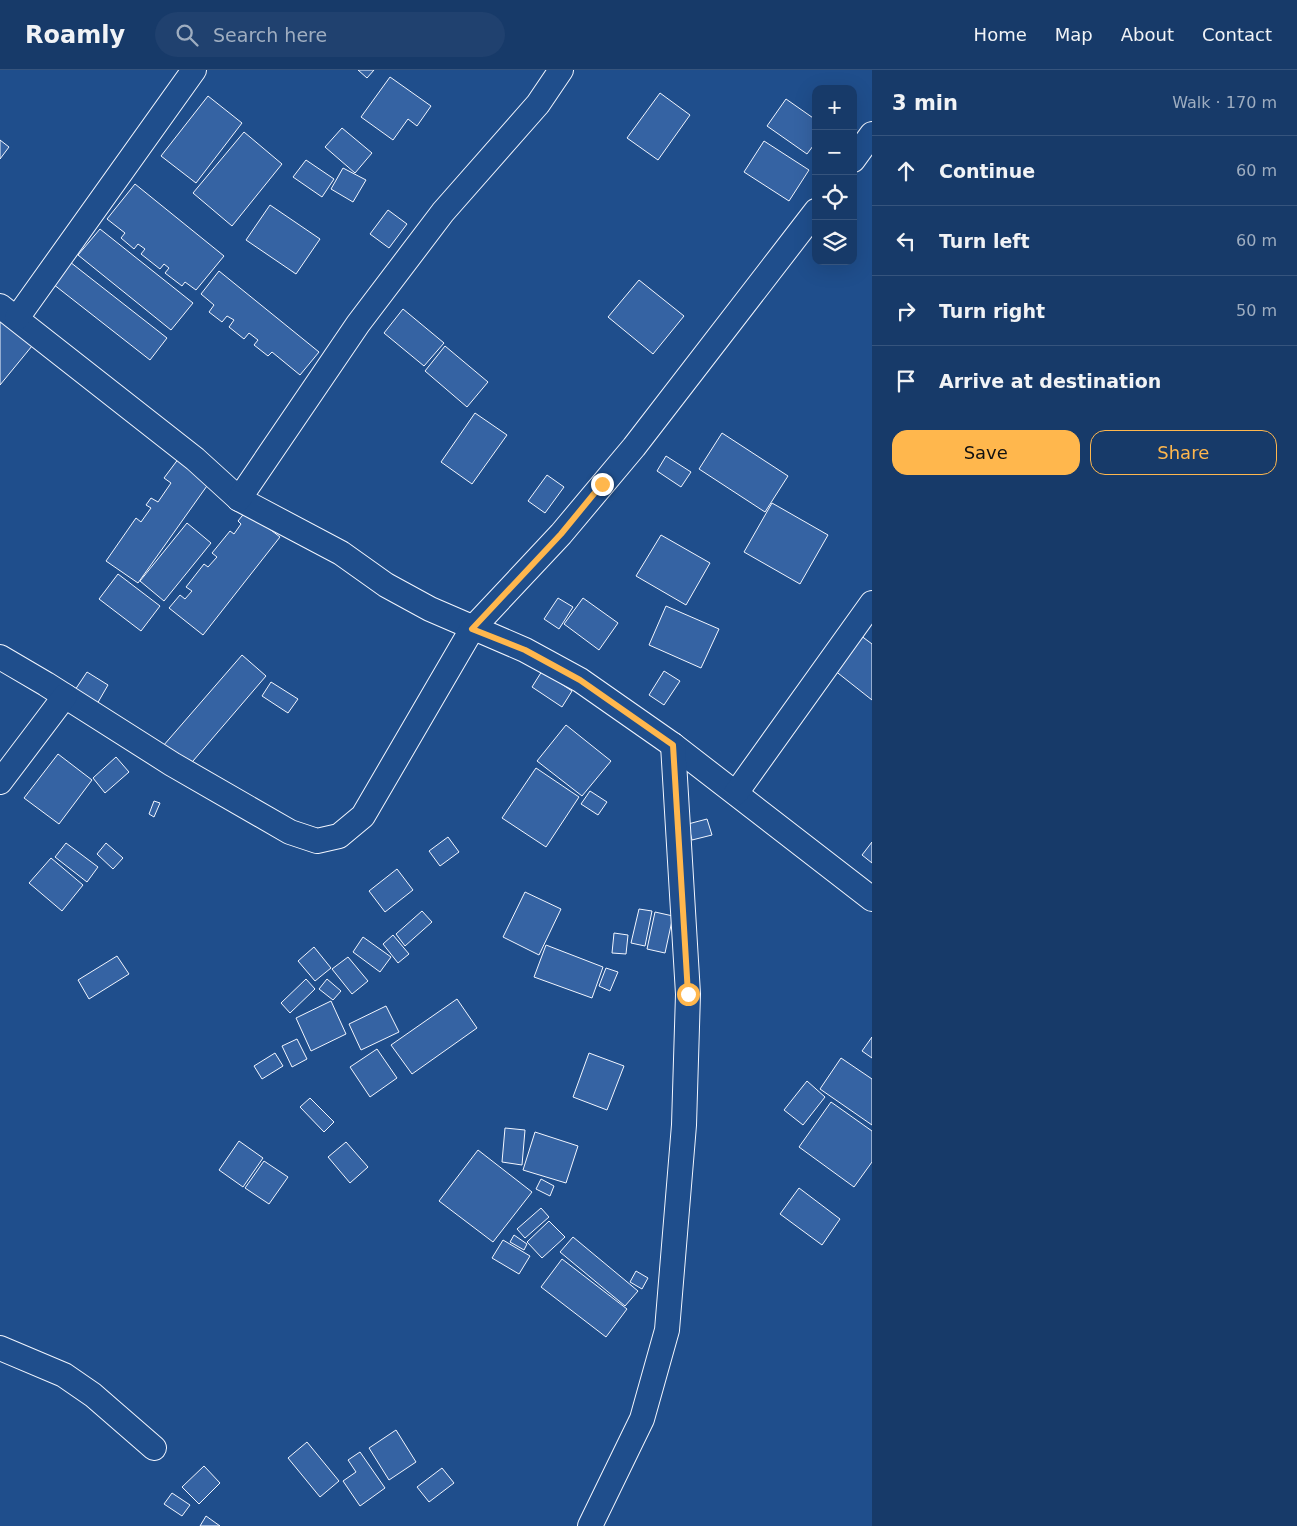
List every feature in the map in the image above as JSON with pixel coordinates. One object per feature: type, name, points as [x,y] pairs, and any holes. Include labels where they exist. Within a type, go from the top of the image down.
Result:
[{"type":"street","points":[[194,70],[9,312],[195,459],[239,499],[341,553],[386,585],[430,609],[472,629],[525,650],[580,680],[736,792],[872,898]]},
{"type":"street","points":[[239,499],[358,324],[443,212],[538,104],[561,70]]},
{"type":"street","points":[[857,155],[872,134]]},
{"type":"street","points":[[0,658],[65,696],[172,764],[290,832],[317,841],[340,836],[363,816],[472,629],[561,534],[634,447],[812,215]]},
{"type":"street","points":[[736,792],[872,603]]},
{"type":"street","points":[[0,782],[65,696]]},
{"type":"street","points":[[590,1526],[642,1419],[667,1330],[684,1125],[688,994],[673,745]]},
{"type":"street","points":[[0,1348],[64,1375],[93,1394],[154,1448]]},
{"type":"building","points":[[358,70],[374,70],[367,78]]},
{"type":"building","points":[[390,77],[431,106],[417,126],[408,119],[393,140],[361,117]]},
{"type":"building","points":[[660,93],[690,115],[658,160],[627,138]]},
{"type":"building","points":[[208,96],[242,123],[196,183],[161,156]]},
{"type":"building","points":[[786,99],[812,117],[812,147],[807,154],[767,126]]},
{"type":"building","points":[[342,128],[372,153],[355,173],[325,147]]},
{"type":"building","points":[[244,132],[282,164],[232,226],[193,193]]},
{"type":"building","points":[[0,140],[9,147],[0,159]]},
{"type":"building","points":[[764,141],[809,170],[789,201],[744,172]]},
{"type":"building","points":[[306,160],[334,179],[322,197],[293,177]]},
{"type":"building","points":[[343,168],[366,180],[353,202],[331,189]]},
{"type":"building","points":[[135,184],[224,256],[196,290],[185,282],[182,286],[165,273],[169,268],[164,264],[160,269],[141,254],[145,249],[138,244],[134,249],[121,238],[125,233],[107,219]]},
{"type":"building","points":[[270,205],[320,239],[296,274],[246,240]]},
{"type":"building","points":[[388,210],[407,224],[389,248],[370,234]]},
{"type":"building","points":[[100,229],[193,303],[171,330],[78,255]]},
{"type":"building","points":[[70,262],[167,338],[150,360],[53,284]]},
{"type":"building","points":[[219,271],[319,352],[300,375],[272,352],[268,356],[254,345],[258,340],[249,333],[244,339],[229,327],[234,320],[227,316],[222,322],[209,312],[214,305],[201,294]]},
{"type":"building","points":[[639,280],[684,316],[653,354],[608,317]]},
{"type":"building","points":[[403,309],[444,343],[424,366],[384,333]]},
{"type":"building","points":[[0,321],[32,346],[0,385]]},
{"type":"building","points":[[445,346],[488,382],[467,407],[425,371]]},
{"type":"building","points":[[475,413],[507,435],[472,484],[441,462]]},
{"type":"building","points":[[722,433],[788,476],[765,512],[699,469]]},
{"type":"building","points":[[182,454],[214,476],[138,583],[106,561],[136,518],[141,522],[151,508],[146,505],[151,498],[158,502],[171,483],[164,478]]},
{"type":"building","points":[[666,456],[691,472],[681,487],[657,471]]},
{"type":"building","points":[[547,475],[564,487],[545,513],[528,501]]},
{"type":"building","points":[[772,503],[828,535],[800,584],[744,552]]},
{"type":"building","points":[[246,511],[280,537],[203,635],[169,608],[180,595],[185,599],[192,591],[186,587],[204,564],[208,567],[217,557],[212,553],[230,531],[234,534],[241,524],[238,521]]},
{"type":"building","points":[[187,523],[211,543],[164,601],[140,581]]},
{"type":"building","points":[[661,535],[710,563],[686,605],[636,576]]},
{"type":"building","points":[[118,574],[160,606],[141,631],[99,599]]},
{"type":"building","points":[[558,598],[573,607],[559,629],[544,619]]},
{"type":"building","points":[[583,598],[618,623],[599,650],[564,624]]},
{"type":"building","points":[[666,606],[719,629],[701,668],[649,645]]},
{"type":"building","points":[[856,632],[872,644],[872,700],[829,666]]},
{"type":"building","points":[[242,655],[266,676],[187,768],[163,746]]},
{"type":"building","points":[[542,671],[572,691],[562,707],[532,687]]},
{"type":"building","points":[[664,671],[680,681],[664,705],[649,695]]},
{"type":"building","points":[[87,672],[108,685],[97,704],[75,690]]},
{"type":"building","points":[[271,682],[298,699],[288,713],[262,696]]},
{"type":"building","points":[[566,725],[611,761],[582,796],[537,761]]},
{"type":"building","points":[[58,754],[92,780],[59,824],[24,798]]},
{"type":"building","points":[[116,757],[129,772],[105,793],[93,778]]},
{"type":"building","points":[[536,768],[579,797],[546,847],[502,818]]},
{"type":"building","points":[[590,791],[607,802],[598,815],[581,804]]},
{"type":"building","points":[[154,801],[160,803],[154,817],[149,814]]},
{"type":"building","points":[[707,819],[712,835],[692,840],[688,824]]},
{"type":"building","points":[[448,837],[459,852],[440,866],[429,851]]},
{"type":"building","points":[[872,842],[872,863],[862,855]]},
{"type":"building","points":[[66,843],[98,867],[87,882],[55,857]]},
{"type":"building","points":[[106,843],[123,858],[113,869],[97,854]]},
{"type":"building","points":[[51,858],[83,885],[62,911],[29,883]]},
{"type":"building","points":[[397,869],[413,890],[385,912],[369,891]]},
{"type":"building","points":[[525,892],[561,909],[539,955],[503,937]]},
{"type":"building","points":[[639,909],[652,911],[645,946],[631,943]]},
{"type":"building","points":[[422,911],[432,922],[405,946],[396,934]]},
{"type":"building","points":[[655,912],[673,916],[665,953],[647,949]]},
{"type":"building","points":[[614,933],[628,935],[626,954],[612,953]]},
{"type":"building","points":[[393,935],[409,954],[398,963],[383,944]]},
{"type":"building","points":[[363,937],[391,957],[380,972],[353,952]]},
{"type":"building","points":[[546,945],[603,967],[592,998],[534,977]]},
{"type":"building","points":[[314,947],[331,968],[315,981],[298,961]]},
{"type":"building","points":[[117,956],[129,974],[89,999],[78,980]]},
{"type":"building","points":[[348,957],[368,981],[352,994],[332,969]]},
{"type":"building","points":[[606,968],[618,972],[610,991],[599,986]]},
{"type":"building","points":[[306,979],[315,989],[290,1013],[281,1003]]},
{"type":"building","points":[[327,979],[341,991],[333,1000],[319,989]]},
{"type":"building","points":[[457,999],[477,1028],[412,1074],[391,1045]]},
{"type":"building","points":[[331,1001],[346,1034],[311,1051],[296,1018]]},
{"type":"building","points":[[386,1006],[399,1032],[361,1050],[349,1024]]},
{"type":"building","points":[[872,1037],[872,1058],[862,1051]]},
{"type":"building","points":[[297,1039],[307,1059],[292,1067],[282,1046]]},
{"type":"building","points":[[377,1049],[397,1078],[370,1097],[350,1067]]},
{"type":"building","points":[[275,1053],[283,1066],[262,1079],[254,1066]]},
{"type":"building","points":[[589,1053],[624,1066],[607,1110],[573,1097]]},
{"type":"building","points":[[841,1058],[872,1079],[872,1125],[820,1089]]},
{"type":"building","points":[[807,1081],[825,1097],[803,1125],[784,1110]]},
{"type":"building","points":[[310,1098],[334,1122],[324,1132],[300,1107]]},
{"type":"building","points":[[831,1102],[872,1131],[872,1162],[854,1187],[799,1147]]},
{"type":"building","points":[[505,1128],[525,1130],[522,1165],[502,1162]]},
{"type":"building","points":[[535,1132],[578,1146],[566,1183],[523,1170]]},
{"type":"building","points":[[239,1141],[263,1158],[243,1187],[219,1170]]},
{"type":"building","points":[[346,1142],[368,1167],[350,1183],[328,1157]]},
{"type":"building","points":[[478,1150],[532,1192],[493,1242],[439,1201]]},
{"type":"building","points":[[264,1161],[288,1177],[269,1204],[245,1188]]},
{"type":"building","points":[[541,1179],[554,1186],[550,1196],[536,1189]]},
{"type":"building","points":[[799,1188],[840,1219],[822,1245],[780,1214]]},
{"type":"building","points":[[541,1208],[549,1217],[525,1238],[517,1229]]},
{"type":"building","points":[[549,1221],[565,1237],[542,1258],[527,1242]]},
{"type":"building","points":[[514,1235],[527,1244],[524,1250],[510,1242]]},
{"type":"building","points":[[573,1237],[638,1291],[625,1306],[560,1252]]},
{"type":"building","points":[[503,1240],[530,1256],[519,1274],[492,1258]]},
{"type":"building","points":[[562,1259],[627,1309],[606,1337],[541,1287]]},
{"type":"building","points":[[636,1271],[648,1278],[642,1289],[630,1282]]},
{"type":"building","points":[[396,1430],[416,1462],[389,1480],[369,1448]]},
{"type":"building","points":[[307,1442],[339,1481],[320,1497],[288,1458]]},
{"type":"building","points":[[360,1452],[385,1488],[360,1506],[343,1481],[356,1472],[348,1460]]},
{"type":"building","points":[[204,1466],[220,1483],[199,1504],[182,1487]]},
{"type":"building","points":[[442,1468],[454,1483],[429,1502],[417,1487]]},
{"type":"building","points":[[172,1493],[190,1505],[182,1516],[164,1504]]},
{"type":"building","points":[[206,1516],[220,1526],[200,1526]]},
{"type":"route","points":[[602,484],[561,534],[472,629],[525,650],[580,680],[673,745],[688,994]]}]
